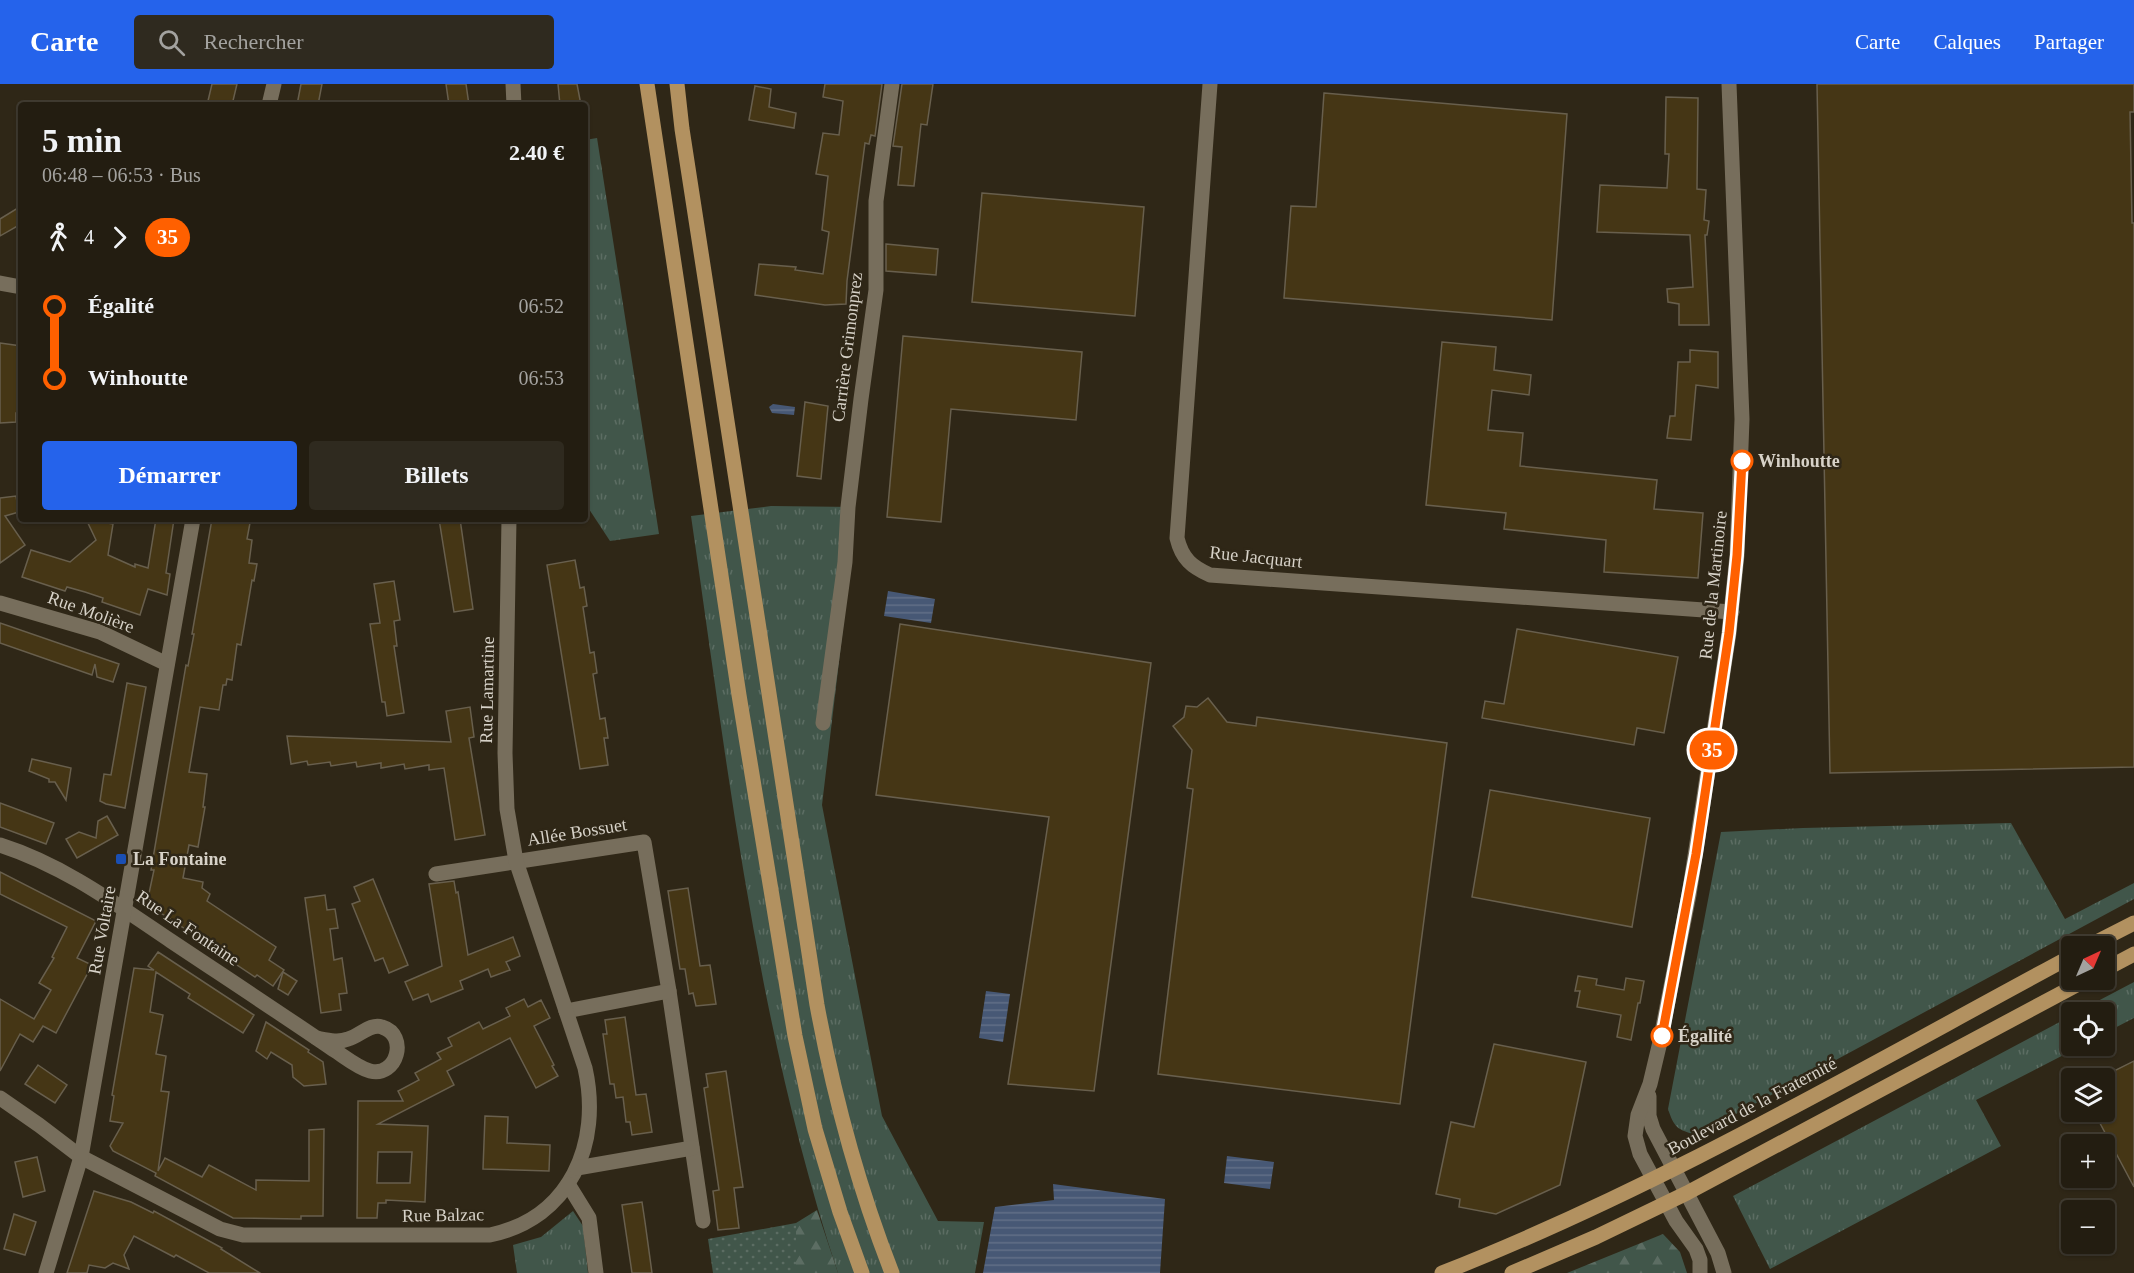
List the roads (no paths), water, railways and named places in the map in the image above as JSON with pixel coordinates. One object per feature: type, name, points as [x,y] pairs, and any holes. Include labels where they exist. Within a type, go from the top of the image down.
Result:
[{"type":"main road","points":[[647,84],[739,695],[795,1036],[815,1129],[840,1212],[862,1273]]},
{"type":"main road","points":[[677,84],[683,140],[817,1005],[832,1079],[853,1161],[892,1273]]},
{"type":"main road","points":[[2109,936],[2134,923]]},
{"type":"main road","points":[[2115,964],[2134,954]]},
{"type":"main road","name":"Boulevard de la Fraternité","points":[[1442,1273],[1675,1169],[2061,962]]},
{"type":"main road","points":[[1512,1273],[1596,1237],[1687,1193],[2067,990]]},
{"type":"street","points":[[270,102],[274,84]]},
{"type":"street","points":[[513,84],[514,102]]},
{"type":"street","name":"Carrière Grimonprez","points":[[823,723],[845,562],[848,507],[876,290],[876,201],[892,84]]},
{"type":"street","name":"Rue Jacquart","points":[[1210,84],[1177,538],[1180,550],[1187,561],[1210,575],[1732,612]]},
{"type":"street","name":"Rue de la Martinoire","points":[[1700,1273],[1698,1254],[1666,1203],[1640,1154],[1635,1136],[1638,1115],[1650,1084],[1673,983],[1689,895],[1732,612],[1740,502],[1742,418],[1729,84]]},
{"type":"street","points":[[0,283],[18,286]]},
{"type":"street","name":"Rue Voltaire","points":[[46,1273],[81,1157],[192,522]]},
{"type":"street","name":"Rue Lamartine","points":[[509,522],[506,787],[509,828],[516,861]]},
{"type":"street","name":"Rue Molière","points":[[0,603],[100,632],[167,664]]},
{"type":"street","name":"Allée Bossuet","points":[[436,874],[644,842],[703,1221]]},
{"type":"street","name":"Rue La Fontaine","points":[[0,845],[54,867],[125,910],[316,1038],[370,1071],[384,1070],[398,1054],[396,1040],[384,1027],[370,1027],[348,1039],[329,1041],[316,1038]]},
{"type":"street","name":"Rue Balzac","points":[[0,1098],[81,1157],[220,1229],[243,1235],[490,1234],[521,1225],[536,1217],[559,1197],[577,1168],[587,1138],[590,1098],[585,1068],[516,861]]},
{"type":"street","points":[[566,1011],[669,991]]},
{"type":"street","name":"Rue de la Martinoire","points":[[1650,1084],[1651,1123],[1718,1253],[1724,1273]]},
{"type":"street","points":[[577,1168],[692,1148]]},
{"type":"street","points":[[568,1184],[589,1218],[596,1273]]},
{"type":"street","points":[[1718,1253],[1730,1273]]},
{"type":"street","points":[[1698,1254],[1706,1273]]},
{"type":"water","points":[[773,404],[795,407],[794,415],[772,413],[769,407]]},
{"type":"water","points":[[888,591],[935,599],[931,623],[884,616]]},
{"type":"water","points":[[986,991],[1010,994],[1003,1042],[979,1038]]},
{"type":"water","points":[[1227,1156],[1274,1162],[1270,1189],[1224,1183]]},
{"type":"water","points":[[1053,1184],[1165,1199],[1160,1273],[983,1273],[995,1207],[1054,1200]]},
{"type":"place","name":"Winhoutte","points":[[1742,461]]},
{"type":"place","name":"La Fontaine","points":[[121,859]]},
{"type":"place","name":"Égalité","points":[[1662,1036]]}]
